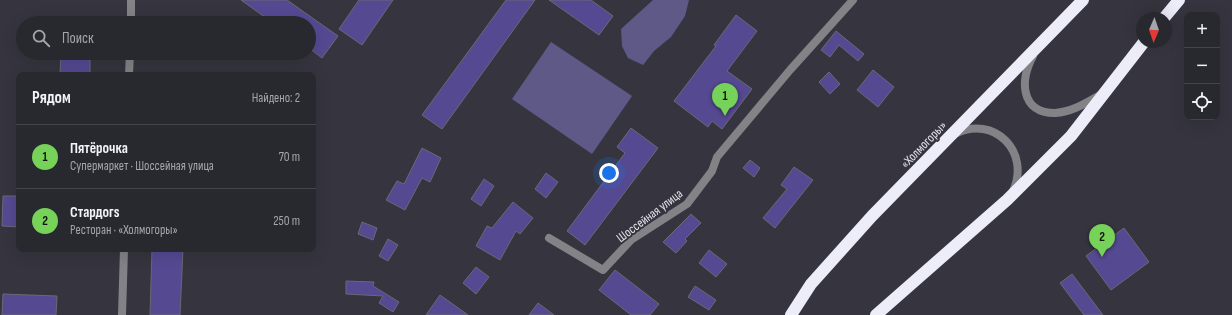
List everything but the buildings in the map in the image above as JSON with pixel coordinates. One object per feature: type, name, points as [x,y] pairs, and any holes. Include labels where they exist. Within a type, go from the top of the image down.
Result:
[{"type":"highway","name":"«Холмогоры»","points":[[791,315],[810,284],[872,216],[1083,0]]},
{"type":"highway","points":[[1169,12],[1178,0]]},
{"type":"highway","points":[[876,315],[1007,200],[1071,136],[1139,48]]},
{"type":"street","points":[[131,0],[131,16]]},
{"type":"street","name":"Шоссейная улица","points":[[549,238],[602,270],[631,240],[687,204],[712,171],[716,157],[790,70],[853,0]]},
{"type":"street","points":[[1041,42],[1028,66],[1024,81],[1025,92],[1030,102],[1037,108],[1045,112],[1055,113],[1068,111],[1081,106],[1104,92]]},
{"type":"street","points":[[129,72],[130,60]]},
{"type":"street","points":[[945,141],[952,135],[961,131],[975,128],[989,130],[998,134],[1005,140],[1016,155],[1018,169],[1017,183],[1007,200]]},
{"type":"street","points":[[122,315],[124,252]]},
{"type":"shaded area","points":[[653,0],[689,0],[685,16],[671,37],[654,51],[643,65],[628,58],[622,46],[621,29]]},
{"type":"shaded area","points":[[551,42],[632,96],[592,154],[512,99]]},
{"type":"place","name":"Пятёрочка","points":[[725,116]]},
{"type":"place","name":"Стардогs","points":[[1102,257]]}]
